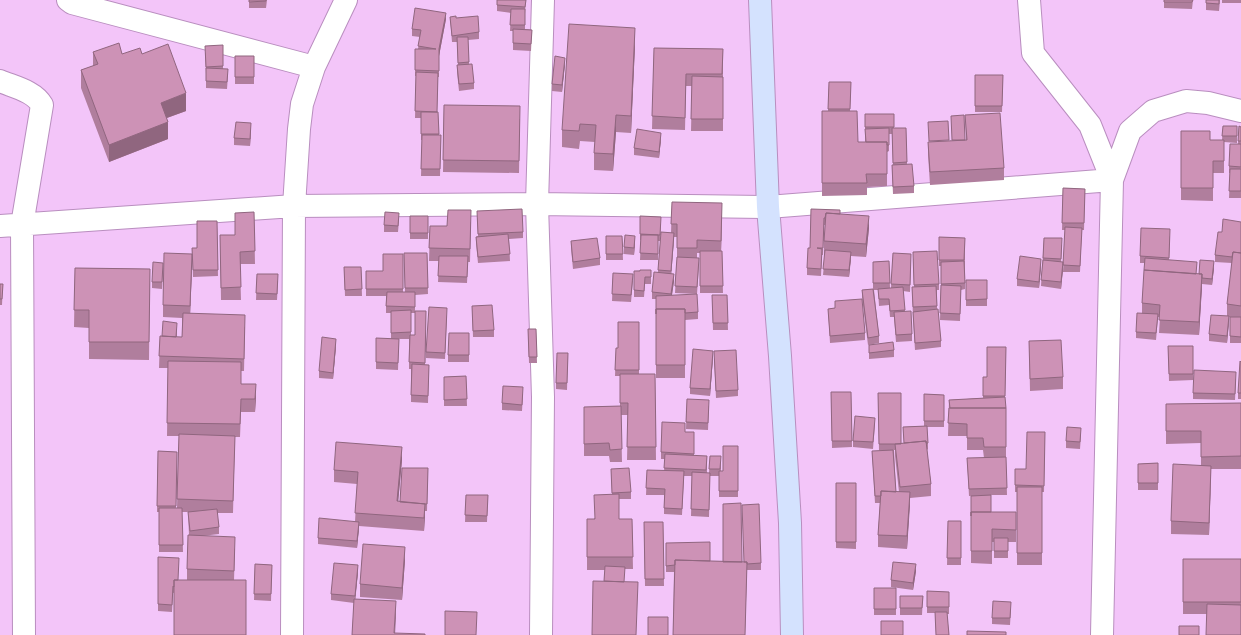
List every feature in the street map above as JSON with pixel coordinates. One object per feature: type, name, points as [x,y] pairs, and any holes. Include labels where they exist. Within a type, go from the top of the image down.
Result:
[{"type":"street","points":[[68,0],[72,3],[314,67]]},
{"type":"street","points":[[292,635],[294,206],[299,129],[302,104],[314,67],[346,0]]},
{"type":"street","points":[[541,635],[543,397],[537,204],[543,0]]},
{"type":"street","points":[[760,0],[768,207],[780,356],[790,523],[792,635]]},
{"type":"street","points":[[1029,0],[1033,53],[1090,125],[1112,180]]},
{"type":"street","points":[[0,81],[33,95],[38,98],[42,105],[22,225],[24,635]]},
{"type":"street","points":[[1102,635],[1112,180],[1130,131],[1153,110],[1186,101],[1208,102],[1241,111]]},
{"type":"street","points":[[0,226],[294,206],[537,204],[768,207],[1112,180]]},
{"type":"building","points":[[249,0],[266,0],[266,1],[249,2]]},
{"type":"building","points":[[497,0],[526,0],[525,7],[497,5]]},
{"type":"building","points":[[1164,0],[1193,0],[1192,2],[1164,2]]},
{"type":"building","points":[[1206,0],[1219,0],[1219,4],[1206,3]]},
{"type":"building","points":[[415,8],[446,13],[439,49],[439,71],[415,70],[415,49],[436,49],[418,46],[421,30],[412,29]]},
{"type":"building","points":[[511,9],[525,9],[525,25],[510,25]]},
{"type":"building","points":[[456,16],[456,18],[478,16],[479,32],[452,36],[450,17]]},
{"type":"building","points":[[569,24],[635,28],[631,116],[616,115],[613,154],[594,153],[596,125],[580,124],[579,131],[562,130]]},
{"type":"building","points":[[513,29],[532,30],[531,44],[513,43]]},
{"type":"building","points":[[457,37],[468,37],[469,62],[458,63]]},
{"type":"building","points":[[119,43],[122,54],[140,48],[142,54],[168,44],[186,93],[161,103],[168,122],[109,145],[81,70],[98,64],[93,52]]},
{"type":"building","points":[[223,45],[223,66],[206,67],[205,46]]},
{"type":"building","points":[[654,48],[723,49],[722,74],[686,74],[685,118],[652,116]]},
{"type":"building","points":[[235,56],[254,56],[254,77],[235,77]]},
{"type":"building","points":[[555,56],[565,58],[562,85],[552,84]]},
{"type":"building","points":[[472,64],[474,83],[459,84],[457,65]]},
{"type":"building","points":[[206,68],[228,69],[227,82],[206,81]]},
{"type":"building","points":[[416,72],[438,73],[437,112],[415,111]]},
{"type":"building","points":[[975,75],[1003,75],[1002,106],[975,106]]},
{"type":"building","points":[[692,76],[723,77],[723,119],[691,119]]},
{"type":"building","points":[[829,82],[851,82],[850,109],[828,109]]},
{"type":"building","points":[[444,105],[520,106],[519,161],[443,160]]},
{"type":"building","points":[[822,111],[857,111],[858,142],[887,142],[887,174],[866,174],[867,183],[822,183]]},
{"type":"building","points":[[421,112],[438,112],[439,134],[421,134]]},
{"type":"building","points":[[1000,113],[1004,168],[930,172],[928,142],[967,140],[965,115]]},
{"type":"building","points":[[865,114],[894,114],[894,127],[865,127]]},
{"type":"building","points":[[964,115],[965,140],[952,140],[951,116]]},
{"type":"building","points":[[948,121],[949,140],[929,141],[928,122]]},
{"type":"building","points":[[236,122],[251,123],[250,139],[234,138]]},
{"type":"building","points":[[1223,126],[1237,126],[1237,136],[1222,136]]},
{"type":"building","points":[[1239,126],[1241,127],[1241,141],[1238,141]]},
{"type":"building","points":[[889,128],[889,145],[887,145],[887,142],[866,142],[865,129]]},
{"type":"building","points":[[892,128],[906,128],[907,162],[893,163]]},
{"type":"building","points":[[637,129],[661,133],[659,152],[634,148]]},
{"type":"building","points":[[1181,131],[1210,131],[1210,140],[1224,140],[1224,161],[1213,161],[1213,188],[1181,188]]},
{"type":"building","points":[[422,135],[441,135],[440,169],[421,169]]},
{"type":"building","points":[[1230,144],[1241,144],[1241,167],[1229,166]]},
{"type":"building","points":[[912,164],[914,186],[893,187],[892,165]]},
{"type":"building","points":[[1230,169],[1241,169],[1241,191],[1229,191]]},
{"type":"building","points":[[1063,188],[1085,189],[1084,223],[1062,223]]},
{"type":"building","points":[[672,202],[722,203],[721,241],[697,240],[697,248],[677,248],[677,224],[671,224]]},
{"type":"building","points":[[522,209],[523,232],[478,234],[477,211]]},
{"type":"building","points":[[811,209],[840,210],[840,214],[826,213],[824,218],[823,248],[817,248],[822,249],[821,269],[807,268],[808,248],[810,248]]},
{"type":"building","points":[[448,210],[471,210],[470,249],[429,248],[430,226],[447,226]]},
{"type":"building","points":[[254,212],[255,251],[240,252],[241,287],[221,288],[220,235],[235,235],[235,213]]},
{"type":"building","points":[[385,212],[399,213],[398,226],[384,225]]},
{"type":"building","points":[[826,213],[869,216],[866,244],[824,241]]},
{"type":"building","points":[[410,216],[428,216],[428,233],[410,233]]},
{"type":"building","points":[[640,216],[661,217],[660,235],[640,234]]},
{"type":"building","points":[[1223,219],[1241,222],[1241,253],[1233,252],[1232,257],[1215,255],[1218,232],[1222,232]]},
{"type":"building","points":[[197,221],[217,221],[218,270],[193,270],[192,248],[197,248]]},
{"type":"building","points":[[1065,227],[1082,228],[1080,266],[1063,265]]},
{"type":"building","points":[[1141,228],[1170,229],[1169,258],[1140,256]]},
{"type":"building","points":[[661,232],[674,233],[671,271],[658,270]]},
{"type":"building","points":[[508,234],[510,254],[478,257],[476,237]]},
{"type":"building","points":[[625,235],[635,236],[634,248],[624,247]]},
{"type":"building","points":[[641,235],[658,235],[658,254],[640,253]]},
{"type":"building","points":[[606,236],[622,236],[623,254],[606,254]]},
{"type":"building","points":[[939,237],[965,238],[964,260],[939,260]]},
{"type":"building","points":[[597,238],[600,258],[573,262],[571,241]]},
{"type":"building","points":[[1044,238],[1062,238],[1061,259],[1043,258]]},
{"type":"building","points":[[825,250],[851,252],[849,270],[823,269]]},
{"type":"building","points":[[700,251],[722,251],[723,286],[700,286]]},
{"type":"building","points":[[937,251],[939,284],[914,285],[913,252]]},
{"type":"building","points":[[1233,252],[1241,253],[1241,306],[1227,304]]},
{"type":"building","points":[[164,253],[192,254],[190,306],[163,305]]},
{"type":"building","points":[[404,253],[427,253],[428,288],[405,288]]},
{"type":"building","points":[[893,253],[911,254],[910,285],[891,284]]},
{"type":"building","points":[[383,254],[403,254],[403,289],[366,289],[366,271],[383,271]]},
{"type":"building","points":[[439,256],[468,256],[467,277],[438,276]]},
{"type":"building","points":[[1020,256],[1041,259],[1039,282],[1017,279]]},
{"type":"building","points":[[677,257],[699,258],[697,287],[675,286]]},
{"type":"building","points":[[1145,258],[1197,262],[1196,274],[1144,270]]},
{"type":"building","points":[[1043,260],[1063,262],[1061,282],[1041,280]]},
{"type":"building","points":[[1200,260],[1214,261],[1212,279],[1202,278],[1202,274],[1199,274]]},
{"type":"building","points":[[889,261],[890,283],[873,283],[873,262]]},
{"type":"building","points":[[964,261],[965,283],[941,284],[941,262]]},
{"type":"building","points":[[153,262],[163,263],[162,282],[152,282]]},
{"type":"building","points":[[344,267],[361,267],[362,289],[345,290]]},
{"type":"building","points":[[75,268],[150,269],[149,342],[89,342],[89,310],[74,310]]},
{"type":"building","points":[[651,270],[651,277],[645,277],[644,291],[634,290],[634,271]]},
{"type":"building","points":[[1144,270],[1202,274],[1199,322],[1159,320],[1160,305],[1142,303]]},
{"type":"building","points":[[654,272],[674,274],[671,294],[652,292]]},
{"type":"building","points":[[613,273],[633,274],[631,295],[612,294]]},
{"type":"building","points":[[257,274],[278,274],[277,294],[256,293]]},
{"type":"building","points":[[966,280],[987,280],[987,299],[966,300]]},
{"type":"building","points":[[0,284],[3,284],[2,299],[0,299]]},
{"type":"building","points":[[941,285],[961,286],[960,314],[940,313]]},
{"type":"building","points":[[936,286],[937,306],[913,307],[912,287]]},
{"type":"building","points":[[903,287],[905,310],[890,311],[889,299],[879,299],[878,289]]},
{"type":"building","points":[[873,289],[879,336],[868,338],[862,290]]},
{"type":"building","points":[[387,292],[415,292],[415,307],[386,306]]},
{"type":"building","points":[[697,294],[698,312],[685,313],[685,309],[656,309],[656,296]]},
{"type":"building","points":[[712,295],[727,295],[728,323],[713,323]]},
{"type":"building","points":[[862,299],[865,333],[830,336],[828,309],[835,308],[835,301]]},
{"type":"building","points":[[492,305],[494,330],[473,331],[472,306]]},
{"type":"building","points":[[429,307],[447,308],[445,353],[426,352]]},
{"type":"building","points":[[656,309],[685,309],[685,365],[656,365]]},
{"type":"building","points":[[938,309],[941,341],[915,343],[913,312]]},
{"type":"building","points":[[411,310],[411,332],[391,333],[391,311]]},
{"type":"building","points":[[415,311],[426,311],[425,363],[409,362],[410,335],[415,335]]},
{"type":"building","points":[[911,311],[912,334],[896,335],[894,312]]},
{"type":"building","points":[[183,313],[245,315],[244,359],[159,356],[160,336],[182,337]]},
{"type":"building","points":[[1137,313],[1158,314],[1156,333],[1136,332]]},
{"type":"building","points":[[1211,315],[1229,316],[1227,336],[1209,334]]},
{"type":"building","points":[[1230,317],[1241,317],[1241,337],[1230,336]]},
{"type":"building","points":[[163,321],[177,323],[176,337],[162,336]]},
{"type":"building","points":[[618,322],[639,322],[639,370],[615,370],[616,348],[618,348]]},
{"type":"building","points":[[528,329],[536,329],[537,357],[529,357]]},
{"type":"building","points":[[449,333],[469,333],[469,355],[448,355]]},
{"type":"building","points":[[322,337],[336,339],[333,373],[319,371]]},
{"type":"building","points":[[376,338],[399,339],[398,363],[376,362]]},
{"type":"building","points":[[1061,340],[1063,377],[1030,379],[1029,341]]},
{"type":"building","points":[[893,342],[894,350],[869,353],[869,345]]},
{"type":"building","points":[[1168,346],[1193,346],[1193,374],[1169,374]]},
{"type":"building","points":[[987,347],[1006,347],[1005,396],[983,396],[983,377],[987,377]]},
{"type":"building","points":[[693,349],[713,351],[710,389],[690,388]]},
{"type":"building","points":[[736,350],[738,390],[716,391],[714,351]]},
{"type":"building","points":[[557,353],[568,353],[567,383],[556,383]]},
{"type":"building","points":[[168,361],[241,362],[241,384],[256,384],[255,399],[241,399],[240,424],[167,423]]},
{"type":"building","points":[[1240,361],[1241,393],[1238,393]]},
{"type":"building","points":[[412,364],[429,365],[428,396],[411,395]]},
{"type":"building","points":[[1194,370],[1236,372],[1235,394],[1193,393]]},
{"type":"building","points":[[620,374],[655,374],[656,447],[627,447],[628,403],[620,403]]},
{"type":"building","points":[[466,376],[467,399],[444,400],[444,377]]},
{"type":"building","points":[[503,386],[523,387],[522,405],[502,403]]},
{"type":"building","points":[[831,392],[851,392],[852,441],[832,441]]},
{"type":"building","points":[[878,393],[901,393],[901,444],[879,444]]},
{"type":"building","points":[[924,394],[944,395],[944,421],[924,421]]},
{"type":"building","points":[[1005,397],[1006,408],[950,408],[949,400]]},
{"type":"building","points":[[687,399],[709,400],[708,423],[686,422]]},
{"type":"building","points":[[1241,403],[1241,456],[1201,457],[1201,431],[1166,431],[1166,404]]},
{"type":"building","points":[[621,406],[622,449],[610,450],[609,443],[584,444],[584,407]]},
{"type":"building","points":[[949,408],[1006,408],[1006,447],[984,447],[983,438],[967,438],[967,424],[948,423]]},
{"type":"building","points":[[855,416],[875,418],[873,442],[853,441]]},
{"type":"building","points":[[662,422],[685,423],[685,432],[694,432],[694,454],[661,452]]},
{"type":"building","points":[[927,426],[928,443],[926,443],[926,441],[904,443],[903,427]]},
{"type":"building","points":[[1067,427],[1081,428],[1080,442],[1066,441]]},
{"type":"building","points":[[1027,432],[1045,432],[1044,486],[1015,485],[1015,469],[1026,469]]},
{"type":"building","points":[[179,434],[235,436],[233,501],[177,499]]},
{"type":"building","points":[[926,441],[931,484],[900,487],[895,444]]},
{"type":"building","points":[[336,442],[402,447],[397,501],[425,504],[424,518],[355,513],[358,472],[334,470]]},
{"type":"building","points":[[723,446],[738,446],[738,491],[719,491],[719,471],[723,471]]},
{"type":"building","points":[[893,450],[896,492],[881,491],[881,496],[875,496],[872,451]]},
{"type":"building","points":[[158,451],[177,452],[176,506],[157,506]]},
{"type":"building","points":[[665,454],[707,456],[706,470],[664,468]]},
{"type":"building","points":[[710,456],[721,456],[720,469],[709,469]]},
{"type":"building","points":[[1006,457],[1007,488],[969,489],[967,458]]},
{"type":"building","points":[[1158,463],[1158,483],[1138,483],[1138,464]]},
{"type":"building","points":[[1173,464],[1211,466],[1209,523],[1171,521]]},
{"type":"building","points":[[402,468],[428,468],[427,504],[400,502]]},
{"type":"building","points":[[629,468],[631,492],[612,493],[611,469]]},
{"type":"building","points":[[647,470],[684,471],[682,509],[664,508],[665,489],[646,488]]},
{"type":"building","points":[[692,472],[710,473],[709,510],[691,509]]},
{"type":"building","points":[[836,483],[856,483],[856,542],[836,542]]},
{"type":"building","points":[[1017,487],[1042,487],[1042,553],[1017,553]]},
{"type":"building","points":[[881,491],[910,492],[907,536],[878,535]]},
{"type":"building","points":[[619,494],[619,519],[632,519],[633,557],[587,557],[587,519],[595,519],[594,495]]},
{"type":"building","points":[[466,495],[488,495],[487,516],[465,515]]},
{"type":"building","points":[[991,495],[991,512],[971,512],[971,496]]},
{"type":"building","points":[[741,503],[742,562],[723,562],[723,504]]},
{"type":"building","points":[[759,504],[761,563],[747,564],[747,562],[744,562],[742,505]]},
{"type":"building","points":[[159,508],[182,508],[183,545],[159,545]]},
{"type":"building","points":[[217,509],[219,527],[190,531],[188,512]]},
{"type":"building","points":[[971,512],[1016,512],[1016,530],[992,529],[992,551],[971,551]]},
{"type":"building","points":[[319,518],[359,522],[357,541],[318,538]]},
{"type":"building","points":[[948,521],[961,521],[961,558],[947,558]]},
{"type":"building","points":[[644,522],[663,522],[664,579],[645,579]]},
{"type":"building","points":[[188,535],[235,537],[234,571],[187,569]]},
{"type":"building","points":[[994,538],[1008,538],[1008,551],[994,551]]},
{"type":"building","points":[[710,542],[710,561],[675,560],[675,565],[666,566],[666,543]]},
{"type":"building","points":[[363,544],[405,547],[402,588],[360,584]]},
{"type":"building","points":[[158,557],[179,558],[178,580],[174,580],[172,605],[158,604]]},
{"type":"building","points":[[1183,559],[1241,559],[1241,602],[1183,602]]},
{"type":"building","points":[[675,560],[747,562],[745,635],[673,635]]},
{"type":"building","points":[[893,562],[916,564],[913,583],[891,580]]},
{"type":"building","points":[[334,563],[358,565],[355,596],[331,594]]},
{"type":"building","points":[[255,564],[272,565],[271,594],[254,594]]},
{"type":"building","points":[[605,566],[625,567],[624,582],[604,581]]},
{"type":"building","points":[[174,580],[246,580],[246,635],[174,635]]},
{"type":"building","points":[[593,581],[638,582],[636,635],[592,635]]},
{"type":"building","points":[[874,588],[896,588],[896,609],[874,609]]},
{"type":"building","points":[[927,591],[949,592],[949,607],[927,607]]},
{"type":"building","points":[[900,596],[923,596],[922,608],[900,608]]},
{"type":"building","points":[[354,599],[396,601],[394,633],[425,635],[352,635]]},
{"type":"building","points":[[993,601],[1011,602],[1010,618],[992,618]]},
{"type":"building","points":[[1207,604],[1241,605],[1241,635],[1206,635]]},
{"type":"building","points":[[445,611],[477,612],[476,635],[445,635]]},
{"type":"building","points":[[935,612],[947,612],[949,635],[936,635]]},
{"type":"building","points":[[648,617],[668,617],[668,635],[648,635]]},
{"type":"building","points":[[881,621],[903,621],[903,635],[881,635]]},
{"type":"building","points":[[1179,626],[1199,626],[1199,635],[1179,635]]},
{"type":"building","points":[[967,631],[1006,632],[1006,635],[967,635]]}]
